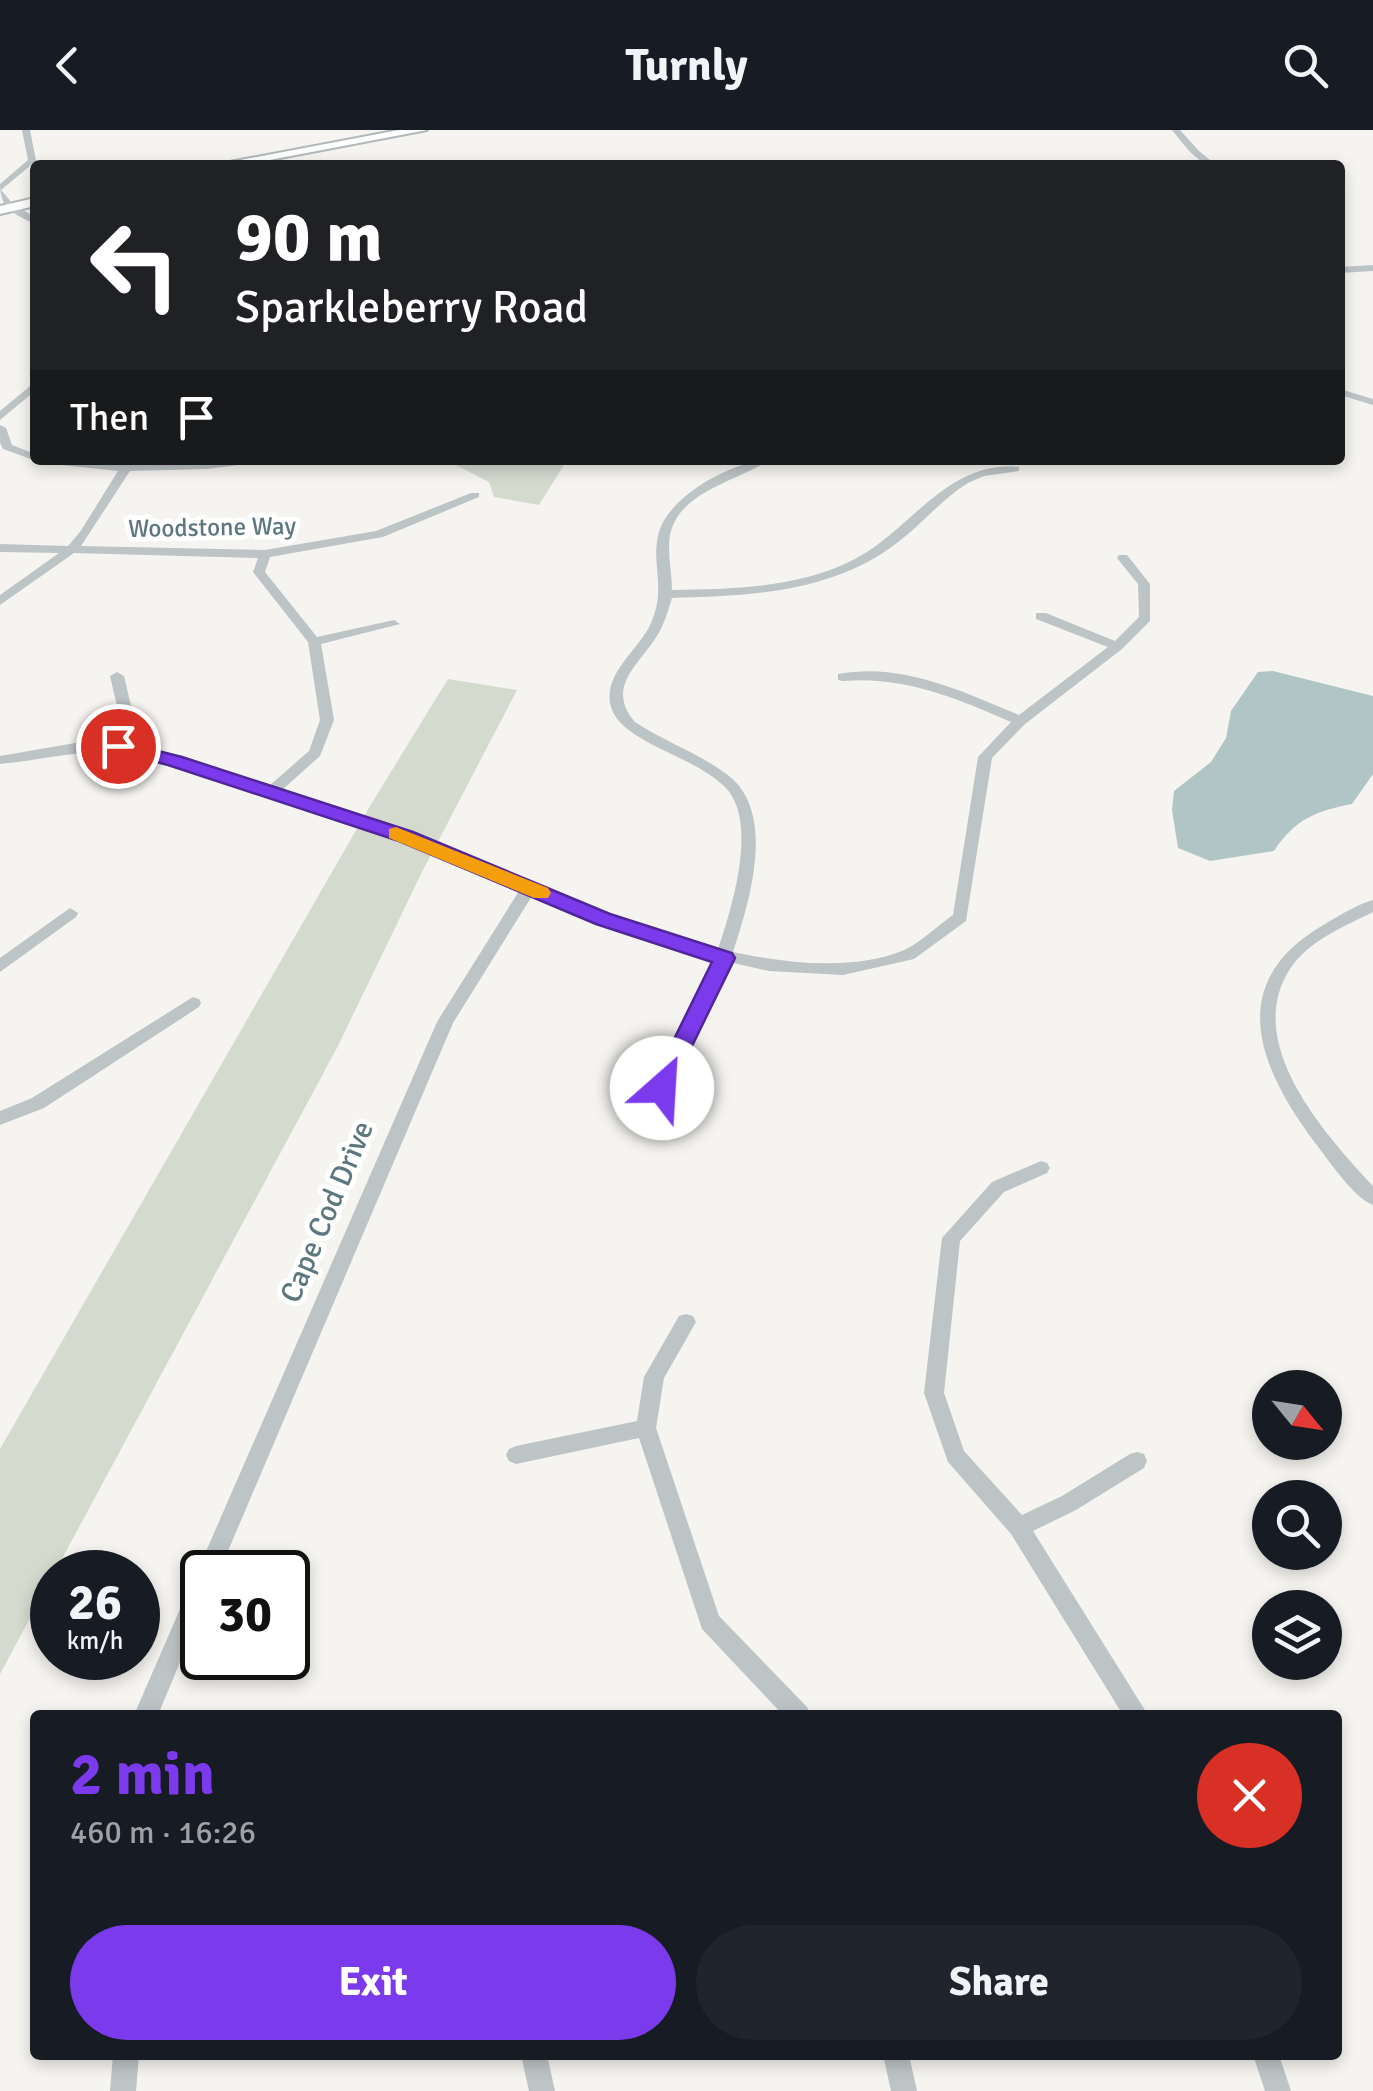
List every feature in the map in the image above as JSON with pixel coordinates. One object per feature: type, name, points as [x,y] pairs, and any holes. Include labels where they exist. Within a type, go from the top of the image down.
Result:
[{"type":"main road","points":[[250,160],[421,130]]},
{"type":"main road","points":[[5,208],[30,203]]},
{"type":"street","points":[[26,130],[32,160]]},
{"type":"street","points":[[1176,130],[1205,160]]},
{"type":"street","points":[[30,164],[0,191],[5,208],[30,219]]},
{"type":"street","points":[[1345,270],[1373,268]]},
{"type":"street","points":[[0,418],[30,390]]},
{"type":"street","points":[[1345,394],[1373,402]]},
{"type":"street","points":[[0,428],[6,447],[30,456]]},
{"type":"street","points":[[0,601],[70,550],[85,534],[128,465]]},
{"type":"street","points":[[194,465],[231,465]]},
{"type":"street","points":[[662,1088],[724,958],[747,874],[747,810],[736,790],[710,769],[623,719],[616,702],[625,665],[654,632],[667,594],[665,528],[704,490],[751,465]]},
{"type":"street","points":[[667,594],[794,586],[845,568],[882,549],[963,481],[979,473],[1015,469]]},
{"type":"street","name":"Woodstone Way","points":[[0,548],[265,554],[379,534],[475,495]]},
{"type":"street","points":[[265,554],[260,572],[314,642],[327,720],[315,753],[272,792]]},
{"type":"street","points":[[0,760],[77,747],[118,746],[406,837],[603,919],[724,958],[846,971],[914,955],[943,937],[960,917],[986,756],[1020,721],[1117,646],[1144,618],[1144,584],[1123,558]]},
{"type":"street","points":[[1041,616],[1117,646]]},
{"type":"street","points":[[314,642],[394,624]]},
{"type":"street","points":[[843,677],[865,673],[901,678],[959,694],[1020,721]]},
{"type":"street","points":[[117,676],[125,710],[118,746]]},
{"type":"street","name":"Cape Cod Drive","points":[[217,1550],[445,1022],[529,888]]},
{"type":"street","points":[[1373,905],[1318,934],[1282,967],[1265,1007],[1277,1070],[1320,1142],[1373,1198]]},
{"type":"street","points":[[0,966],[70,912]]},
{"type":"street","points":[[0,1118],[38,1103],[193,1002]]},
{"type":"street","points":[[1041,1168],[998,1186],[951,1238],[934,1393],[955,1456],[1019,1527],[1133,1710]]},
{"type":"street","points":[[686,1322],[654,1376],[646,1428],[710,1622],[794,1710]]},
{"type":"street","points":[[516,1455],[646,1428]]},
{"type":"street","points":[[1019,1527],[1069,1503],[1137,1461]]},
{"type":"street","points":[[148,1710],[180,1635]]},
{"type":"street","points":[[123,2091],[126,2060]]},
{"type":"street","points":[[535,2060],[542,2091]]},
{"type":"street","points":[[897,2060],[904,2091]]},
{"type":"street","points":[[1268,2060],[1278,2091]]},
{"type":"shaded area","points":[[456,465],[564,465],[539,505],[494,497],[489,482]]},
{"type":"shaded area","points":[[1273,671],[1373,696],[1373,774],[1352,804],[1307,818],[1274,851],[1210,861],[1178,848],[1172,810],[1174,791],[1211,762],[1226,738],[1231,711],[1258,672]]},
{"type":"shaded area","points":[[448,679],[517,690],[421,874],[338,1046],[67,1550],[30,1550],[30,1618],[0,1674],[0,1449],[370,806]]},
{"type":"slow traffic","points":[[396,833],[541,893]]},
{"type":"route","points":[[118,746],[406,837],[603,919],[724,958],[662,1088]]}]
